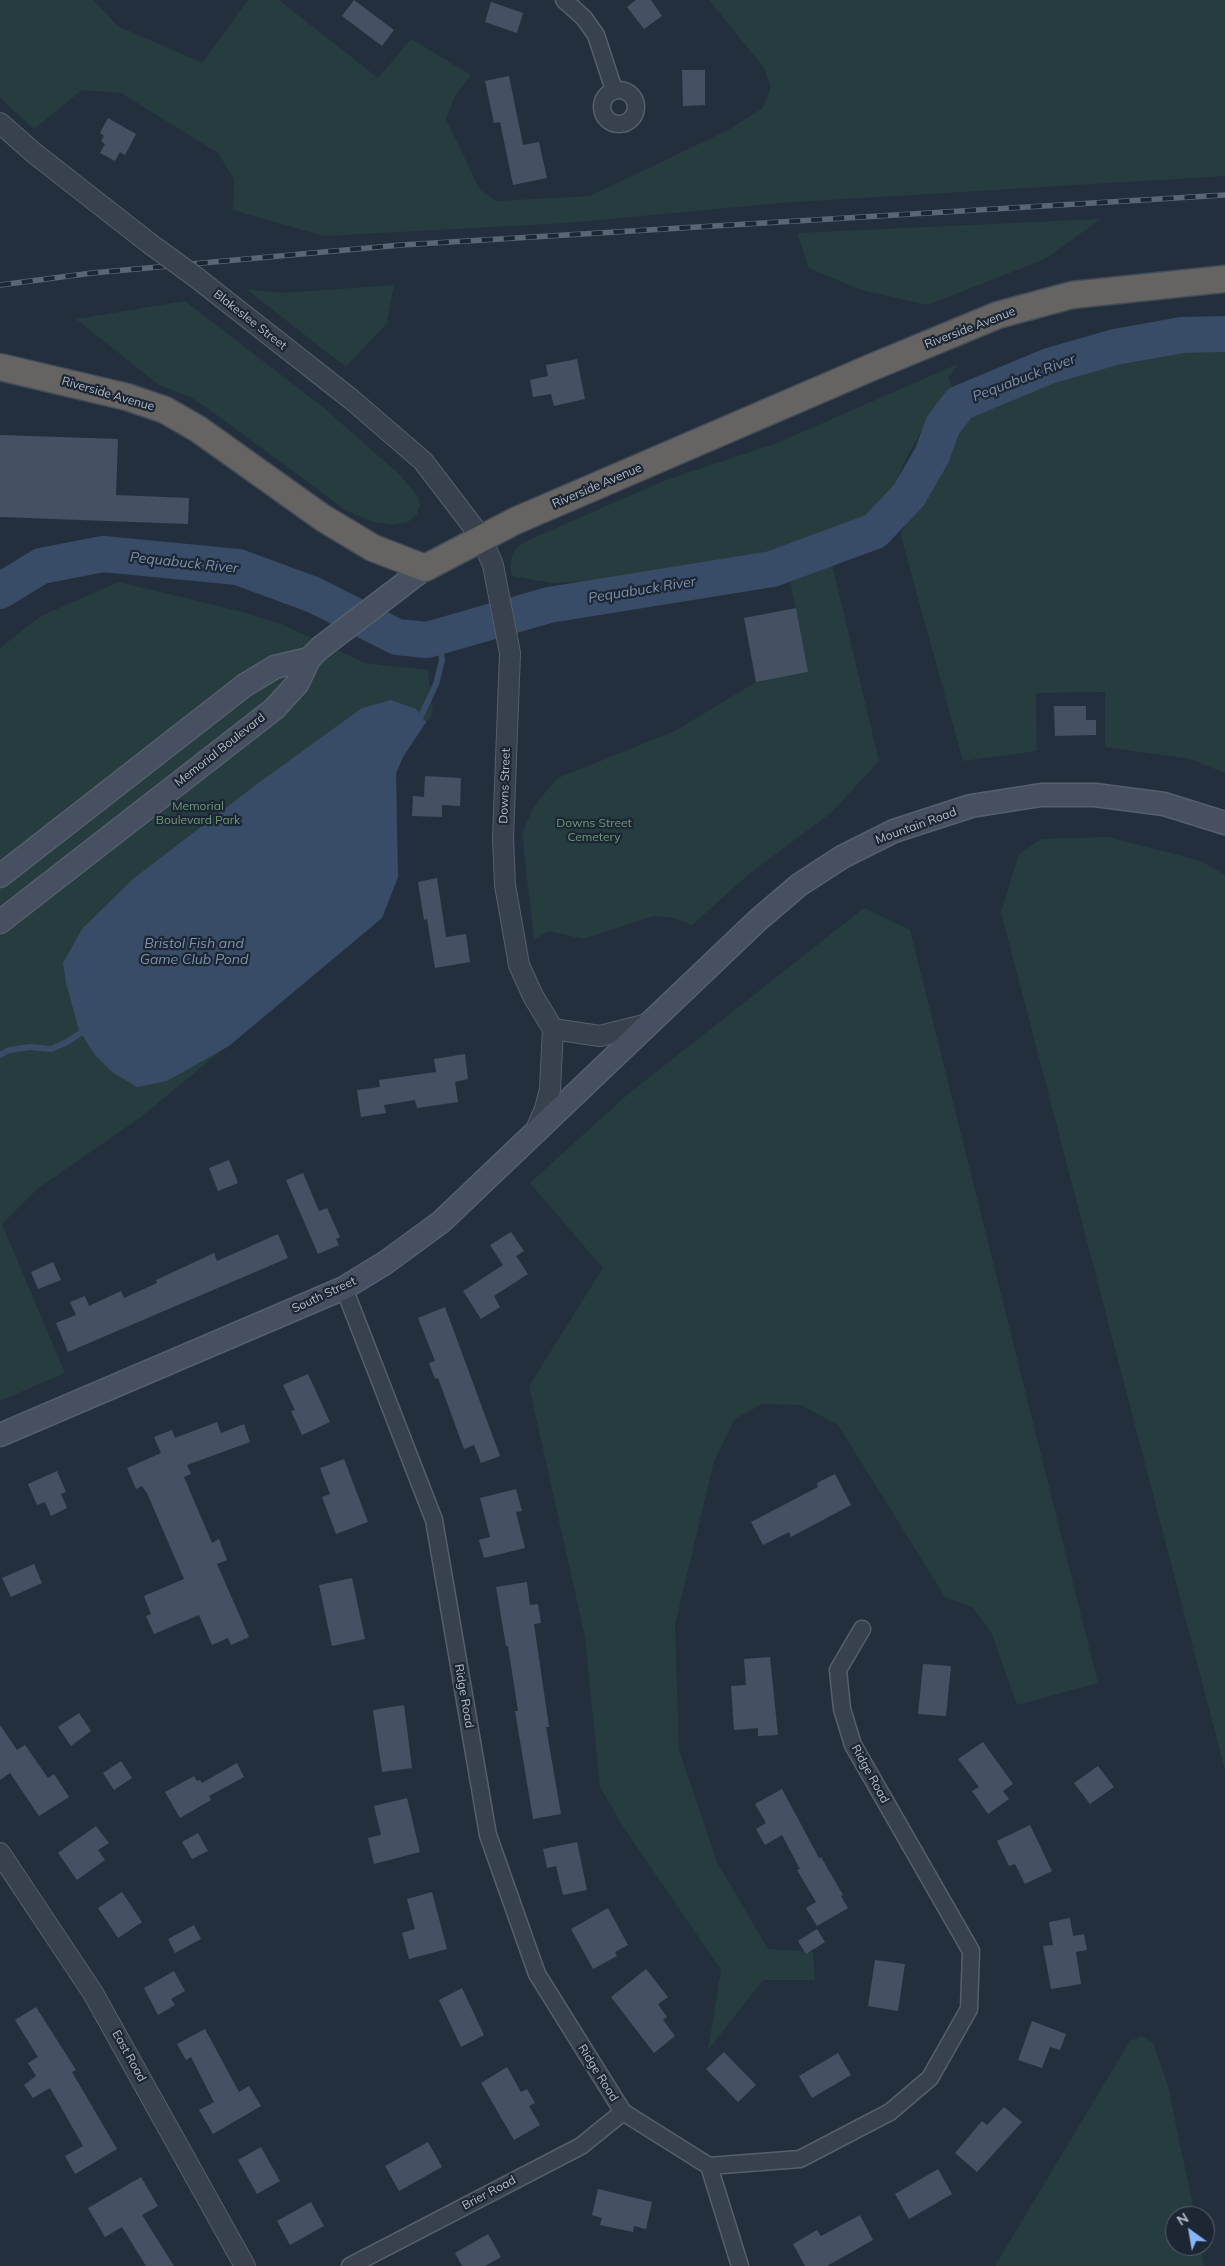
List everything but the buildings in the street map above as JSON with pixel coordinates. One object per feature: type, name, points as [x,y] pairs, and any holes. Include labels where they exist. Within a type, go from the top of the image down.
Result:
[{"type":"highway","name":"Riverside Avenue","points":[[0,367],[127,397],[165,410],[198,429],[323,518],[364,543],[425,568],[482,537],[870,368],[998,315],[1072,294],[1225,279]]},
{"type":"main road","name":"Memorial Boulevard","points":[[0,876],[245,685],[275,666],[314,653],[425,568]]},
{"type":"main road","name":"Memorial Boulevard","points":[[0,922],[274,709],[297,684],[314,653]]},
{"type":"main road","name":"Mountain Road","points":[[597,1073],[758,920],[799,885],[842,857],[894,831],[971,806],[1041,795],[1095,795],[1164,804],[1225,823]]},
{"type":"main road","name":"South Street","points":[[0,1435],[344,1288],[385,1264],[441,1222],[597,1073]]},
{"type":"street","points":[[564,0],[584,18],[596,35],[614,90]]},
{"type":"street","name":"Blakeslee Street","points":[[0,123],[48,164],[197,278],[395,436],[422,461],[482,537]]},
{"type":"street","name":"Downs Street","points":[[482,537],[497,583],[510,653],[503,838],[506,885],[519,965],[533,996],[553,1029]]},
{"type":"street","points":[[535,1133],[550,1089],[553,1029],[600,1036],[618,1034],[648,1024]]},
{"type":"street","name":"Ridge Road","points":[[344,1288],[434,1520],[488,1835],[537,1974],[623,2112],[709,2166],[800,2160],[890,2112],[930,2078],[969,2009],[971,1951],[853,1745],[842,1709],[838,1670],[862,1629]]},
{"type":"street","name":"East Road","points":[[0,1853],[93,1993],[245,2266]]},
{"type":"street","name":"Brier Road","points":[[350,2266],[581,2146],[623,2112]]},
{"type":"street","points":[[709,2166],[740,2266]]},
{"type":"green space","points":[[0,0],[93,0],[118,26],[202,63],[248,0],[279,0],[378,78],[411,39],[471,75],[455,96],[446,119],[480,190],[496,201],[590,196],[728,130],[763,108],[771,87],[764,68],[709,0],[1225,0],[1225,176],[780,203],[567,223],[324,236],[233,210],[234,179],[218,153],[121,93],[82,90],[34,129],[0,98]]},
{"type":"green space","points":[[1101,219],[1045,259],[928,305],[861,290],[809,268],[797,233]]},
{"type":"green space","points":[[394,285],[387,323],[346,367],[246,289],[282,293]]},
{"type":"green space","points":[[185,301],[324,408],[400,475],[419,498],[420,505],[417,514],[408,522],[394,525],[373,522],[347,511],[206,407],[190,397],[159,385],[76,319]]},
{"type":"green space","points":[[1225,347],[1225,773],[1190,759],[1105,747],[1105,692],[1036,693],[1037,751],[963,761],[901,536],[908,516],[932,482],[960,425],[982,403],[1057,373],[1185,349]]},
{"type":"green space","points":[[958,364],[948,378],[953,389],[933,410],[902,466],[895,486],[879,506],[856,523],[808,546],[769,560],[600,580],[552,583],[512,576],[510,567],[513,553],[520,545],[533,538],[666,480],[777,443]]},
{"type":"green space","name":"Downs Street Cemetery","points":[[831,560],[879,761],[832,812],[749,874],[692,925],[674,918],[654,916],[583,939],[549,931],[534,940],[522,834],[532,810],[544,794],[558,778],[675,731],[756,682],[808,672],[789,574]]},
{"type":"green space","name":"Memorial Boulevard Park","points":[[119,582],[239,611],[281,624],[365,663],[428,670],[433,713],[403,757],[396,773],[398,877],[382,918],[141,1117],[37,1189],[2,1224],[65,1373],[0,1401],[0,648],[41,616]]},
{"type":"green space","points":[[1108,837],[1201,861],[1225,875],[1225,1770],[1001,912],[1019,854],[1041,839]]},
{"type":"green space","points":[[864,908],[910,930],[1098,1683],[1017,1705],[992,1634],[973,1608],[945,1597],[838,1425],[801,1405],[762,1404],[735,1419],[714,1461],[675,1625],[679,1750],[717,1862],[768,1949],[813,1952],[815,1980],[763,1980],[708,2050],[721,1970],[624,1828],[600,1787],[585,1637],[529,1386],[603,1268],[530,1183],[627,1095]]},
{"type":"green space","points":[[1142,2036],[1153,2043],[1168,2086],[1193,2206],[1165,2206],[1165,2256],[1202,2256],[1204,2266],[995,2266],[1130,2041]]},
{"type":"water","name":"Bristol Fish and Game Club Pond","points":[[391,700],[416,709],[426,722],[403,757],[396,773],[398,877],[382,918],[229,1046],[167,1081],[137,1087],[112,1072],[95,1055],[79,1030],[66,983],[63,963],[82,929],[133,879],[257,784],[362,708]]},
{"type":"waterway","name":"Pequabuck River","points":[[0,591],[41,566],[103,554],[238,567],[314,595],[397,637],[427,640],[549,605],[772,569],[875,531],[909,495],[932,455],[943,425],[960,403],[1049,366],[1115,347],[1182,335],[1225,334]]},
{"type":"waterway","points":[[416,720],[421,716],[436,684],[442,660],[439,636]]},
{"type":"waterway","points":[[0,1055],[9,1050],[31,1047],[51,1049],[67,1042],[88,1028]]},
{"type":"railway","points":[[0,285],[92,273],[401,245],[1225,195]]}]
